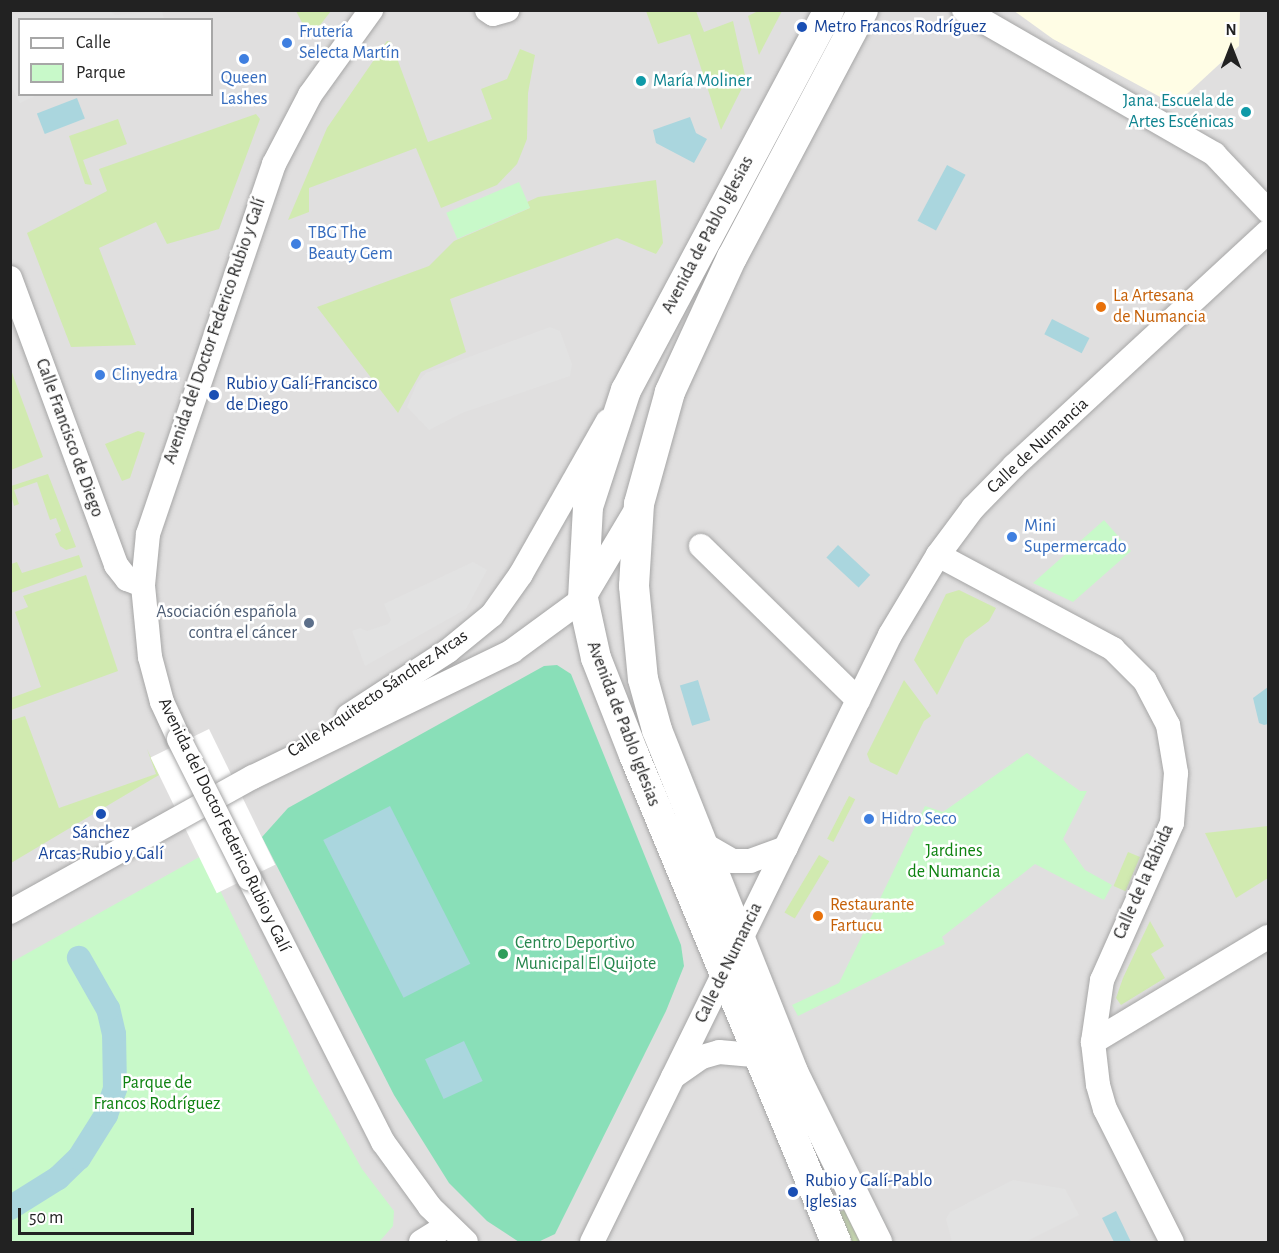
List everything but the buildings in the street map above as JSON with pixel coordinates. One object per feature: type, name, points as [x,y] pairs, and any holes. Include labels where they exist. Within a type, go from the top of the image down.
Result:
[{"type":"street","name":"Avenida del Doctor Federico Rubio y Galí","points":[[371,10],[310,95],[274,164],[154,512],[143,585],[150,657],[162,702],[179,739],[383,1142],[447,1226],[466,1242]]},
{"type":"street","name":"Avenida de Pablo Iglesias","points":[[828,10],[627,390],[588,507],[583,599],[596,658],[756,1055],[836,1242]]},
{"type":"street","name":"Avenida de Pablo Iglesias","points":[[863,10],[732,257],[670,392],[639,504],[634,586],[643,679],[657,730],[793,1072],[877,1242]]},
{"type":"street","points":[[964,10],[1198,143],[1231,169],[1269,211]]},
{"type":"street","name":"Calle de Numancia","points":[[592,1242],[890,635],[938,555],[966,517],[1014,466],[1269,232]]},
{"type":"street","name":"Calle Francisco de Diego","points":[[10,278],[116,565],[127,579],[143,585]]},
{"type":"street","name":"Calle Arquitecto Sánchez Arcas","points":[[253,777],[448,651],[492,615],[521,574],[627,390]]},
{"type":"street","name":"Calle Arquitecto Sánchez Arcas","points":[[10,912],[253,777],[512,651],[583,599],[639,504]]},
{"type":"street","points":[[700,546],[858,700]]},
{"type":"street","name":"Calle de la Rábida","points":[[938,555],[1113,649],[1144,681],[1168,724],[1176,773],[1172,823],[1102,980],[1094,1042],[1098,1084],[1106,1109],[1172,1242]]},
{"type":"street","points":[[703,844],[733,861],[750,861],[786,848]]},
{"type":"street","points":[[1094,1042],[1269,937]]},
{"type":"street","points":[[671,1078],[702,1057],[719,1052],[756,1055]]},
{"type":"street","points":[[421,1242],[447,1226]]},
{"type":"shaded area","points":[[34,10],[110,11],[115,15],[162,11],[164,18],[18,18],[18,96],[35,96],[20,103],[11,86],[11,15]]},
{"type":"shaded area","points":[[1013,10],[1240,11],[1239,46],[1175,105],[1053,39]]},
{"type":"shaded area","points":[[10,11],[1268,11],[1268,1242],[11,1242]]},
{"type":"shaded area","points":[[550,327],[560,331],[572,364],[570,376],[462,413],[429,430],[407,407],[417,383],[426,373]]},
{"type":"shaded area","points":[[473,562],[487,570],[466,609],[365,666],[352,631],[360,628],[367,631],[388,624],[391,620],[384,604]]},
{"type":"shaded area","points":[[1013,1180],[1065,1189],[1079,1215],[1025,1242],[952,1242],[946,1219],[950,1212]]},
{"type":"green space","points":[[296,11],[331,11],[310,38]]},
{"type":"green space","points":[[646,11],[696,11],[704,32],[733,21],[746,80],[721,130],[690,34],[658,44]]},
{"type":"green space","points":[[758,11],[782,11],[759,55],[748,16]]},
{"type":"green space","points":[[387,41],[391,42],[428,142],[492,119],[481,89],[507,79],[520,49],[535,55],[528,93],[527,139],[517,164],[497,185],[441,208],[416,148],[309,188],[309,212],[288,220],[327,128]]},
{"type":"green space","points":[[256,114],[260,119],[219,229],[167,244],[156,222],[99,248],[136,345],[71,347],[27,233],[107,191],[99,169]]},
{"type":"green space","points":[[118,119],[127,144],[83,160],[92,185],[85,184],[69,136]]},
{"type":"green space","points":[[656,180],[663,243],[656,254],[617,238],[450,299],[466,352],[421,372],[398,413],[317,307],[429,266],[454,241],[530,208],[527,202],[538,197]]},
{"type":"green space","points":[[519,182],[530,208],[457,239],[446,213]]},
{"type":"green space","points":[[11,370],[43,457],[10,470]]},
{"type":"green space","points":[[138,431],[145,433],[130,478],[122,481],[105,444]]},
{"type":"green space","points":[[48,474],[76,547],[66,550],[60,546],[55,534],[61,531],[56,518],[50,520],[37,482],[14,490],[19,504],[14,506],[11,486]]},
{"type":"green space","points":[[1104,520],[1131,551],[1073,602],[1033,583]]},
{"type":"green space","points":[[79,555],[83,567],[11,593],[11,564],[17,562],[22,573]]},
{"type":"green space","points":[[86,575],[118,671],[11,710],[11,698],[41,687],[15,612],[28,607],[23,596]]},
{"type":"green space","points":[[959,590],[996,608],[989,621],[965,639],[937,695],[914,660],[946,594]]},
{"type":"green space","name":"Centro Deportivo Municipal El Quijote","points":[[557,665],[571,674],[681,945],[684,966],[666,1011],[555,1234],[538,1242],[519,1242],[487,1221],[449,1183],[394,1095],[262,837],[288,808],[544,666]]},
{"type":"green space","points":[[904,680],[931,716],[924,721],[897,775],[870,762],[867,754]]},
{"type":"green space","points":[[25,716],[59,808],[156,774],[147,749],[159,775],[11,863],[10,721]]},
{"type":"green space","name":"Jardines de Numancia","points":[[1027,753],[1080,791],[1087,791],[1063,839],[1085,870],[1112,885],[1104,900],[1035,864],[942,937],[945,944],[798,1016],[792,1005],[839,983],[925,806],[943,812]]},
{"type":"green space","points":[[849,796],[855,799],[833,842],[827,839]]},
{"type":"green space","points":[[1268,826],[1268,878],[1236,898],[1205,833]]},
{"type":"green space","points":[[1128,852],[1140,857],[1126,891],[1114,886]]},
{"type":"green space","name":"Parque de Francos Rodríguez","points":[[203,855],[312,1080],[362,1169],[394,1211],[393,1226],[379,1242],[11,1242],[10,963]]},
{"type":"green space","points":[[819,855],[829,861],[795,919],[784,912]]},
{"type":"green space","points":[[1150,921],[1164,946],[1151,954],[1165,978],[1121,1005],[1116,998]]},
{"type":"green space","points":[[844,1210],[860,1242],[851,1242],[838,1213]]},
{"type":"water","points":[[77,98],[85,119],[45,134],[37,113]]},
{"type":"water","points":[[690,117],[696,133],[707,139],[694,163],[656,143],[653,130]]},
{"type":"water","points":[[947,165],[966,175],[936,230],[917,221]]},
{"type":"water","points":[[1052,319],[1089,338],[1082,353],[1044,334]]},
{"type":"water","points":[[838,545],[870,575],[859,587],[826,557]]},
{"type":"water","points":[[698,680],[710,720],[692,726],[680,686]]},
{"type":"water","points":[[1268,687],[1268,724],[1264,725],[1259,723],[1253,698]]},
{"type":"water","points":[[390,806],[470,964],[404,998],[323,840]]},
{"type":"water","points":[[464,1041],[483,1081],[444,1099],[425,1059]]},
{"type":"water","points":[[1116,1211],[1131,1242],[1114,1242],[1102,1218]]},
{"type":"pier","points":[[209,729],[275,865],[217,893],[151,757]]},
{"type":"waterway","points":[[10,1208],[58,1178],[79,1158],[106,1115],[115,1089],[114,1034],[108,1009],[79,958]]},
{"type":"place","name":"Metro Francos Rodríguez","points":[[802,27]]},
{"type":"place","name":"Frutería Selecta Martín","points":[[287,43]]},
{"type":"place","name":"Queen Lashes","points":[[244,59]]},
{"type":"place","name":"María Moliner","points":[[641,81]]},
{"type":"place","name":"Jana. Escuela de Artes Escénicas","points":[[1246,112]]},
{"type":"place","name":"TBG The Beauty Gem","points":[[296,244]]},
{"type":"place","name":"La Artesana de Numancia","points":[[1101,307]]},
{"type":"place","name":"Clinyedra","points":[[100,375]]},
{"type":"place","name":"Rubio y Galí-Francisco de Diego","points":[[214,395]]},
{"type":"place","name":"Mini Supermercado","points":[[1012,537]]},
{"type":"place","name":"Asociación española contra el cáncer","points":[[309,623]]},
{"type":"place","name":"Sánchez Arcas-Rubio y Galí","points":[[101,814]]},
{"type":"place","name":"Hidro Seco","points":[[869,819]]},
{"type":"place","name":"Restaurante Fartucu","points":[[818,916]]},
{"type":"place","name":"Centro Deportivo Municipal El Quijote","points":[[503,954]]},
{"type":"place","name":"Rubio y Galí-Pablo Iglesias","points":[[793,1192]]}]
